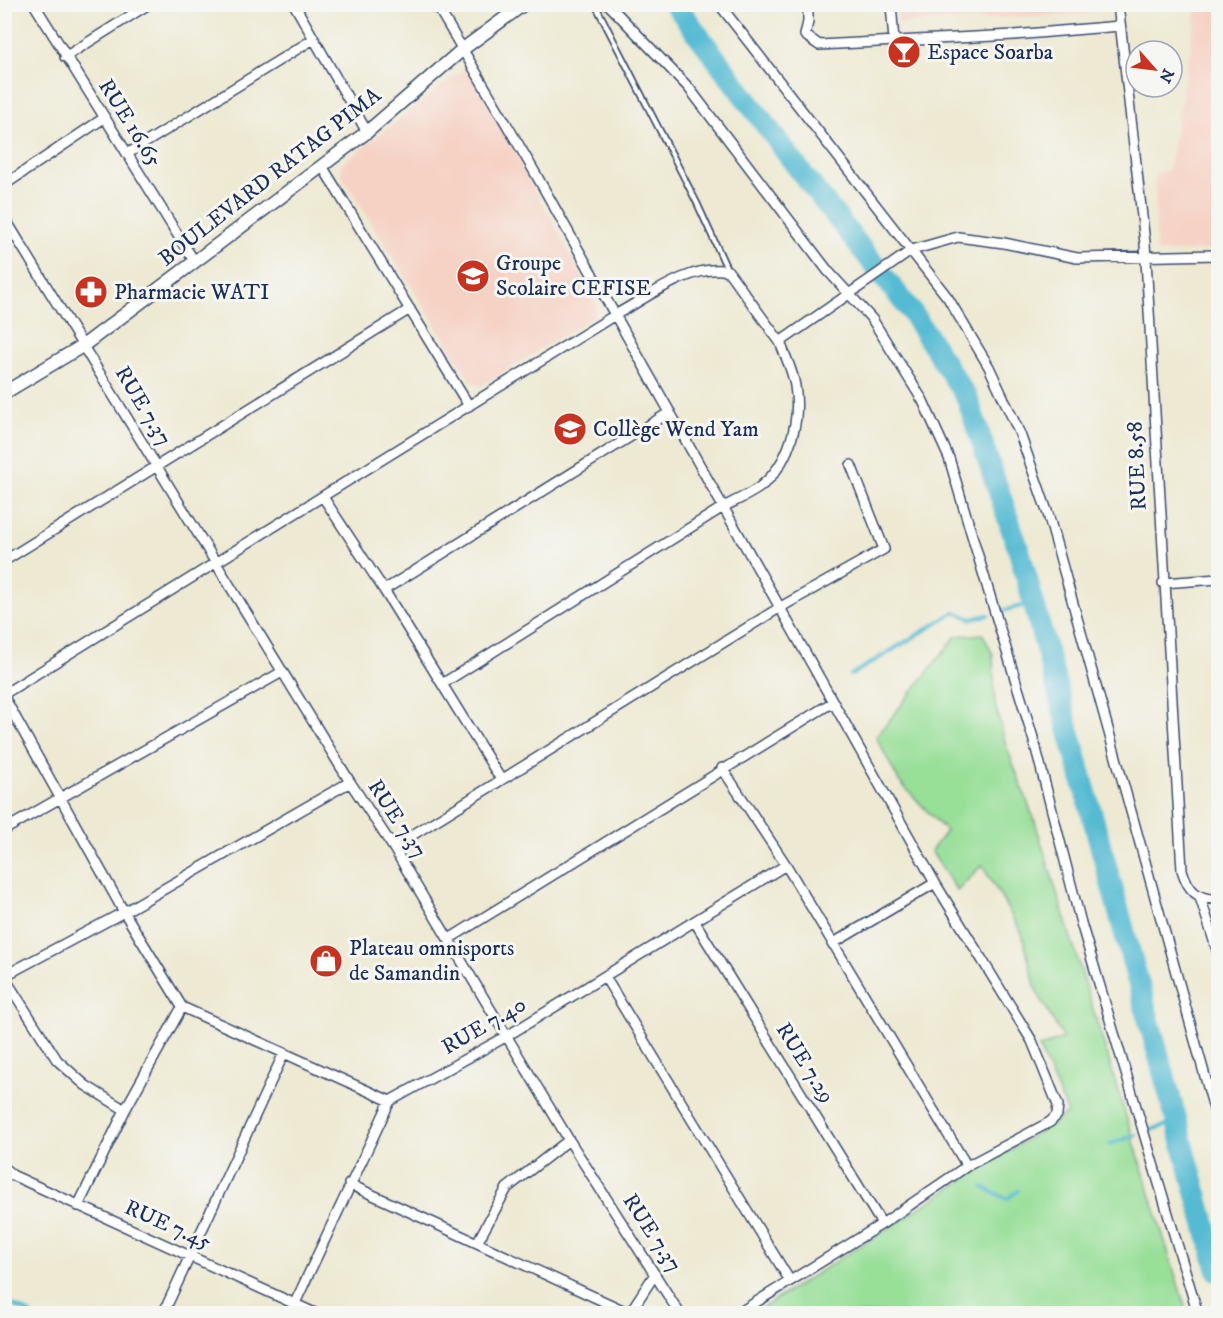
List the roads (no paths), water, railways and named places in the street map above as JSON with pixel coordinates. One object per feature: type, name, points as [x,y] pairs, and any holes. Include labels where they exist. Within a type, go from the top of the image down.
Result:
[{"type":"street","name":"RUE 16.65","points":[[34,4],[194,261]]},
{"type":"street","points":[[65,57],[149,4]]},
{"type":"street","points":[[294,4],[367,132]]},
{"type":"street","points":[[436,4],[615,315],[935,883],[1032,1041],[1058,1105],[1057,1115],[1050,1122],[967,1167],[882,1224],[737,1314]]},
{"type":"street","name":"BOULEVARD RATAG PIMA","points":[[4,393],[84,345],[367,132],[463,49],[524,4]]},
{"type":"street","points":[[609,4],[689,88],[828,271],[872,319],[923,401],[949,458],[1034,741],[1084,934],[1198,1314]]},
{"type":"street","points":[[719,4],[948,298],[989,367],[1020,434],[1048,514],[1218,1123]]},
{"type":"street","points":[[808,4],[808,22],[804,35],[819,45],[1120,26]]},
{"type":"street","points":[[891,4],[894,41]]},
{"type":"street","name":"RUE 8.58","points":[[1118,4],[1145,257],[1182,870],[1193,893],[1200,897],[1218,953]]},
{"type":"street","points":[[127,154],[312,39]]},
{"type":"street","points":[[4,184],[104,118]]},
{"type":"street","points":[[322,166],[469,406]]},
{"type":"street","name":"RUE 7.37","points":[[6,224],[84,345],[282,672],[393,847],[569,1140],[680,1314]]},
{"type":"street","points":[[780,342],[912,250],[958,237],[1004,243],[1077,258],[1218,255]]},
{"type":"street","points":[[295,1303],[390,1101],[182,1006],[124,912],[4,695],[615,315],[691,275],[712,267],[728,271],[780,342],[795,386],[796,424],[784,459],[774,475],[758,488],[723,507],[442,684]]},
{"type":"street","points":[[4,561],[410,309]]},
{"type":"street","points":[[384,590],[670,412]]},
{"type":"street","points":[[393,847],[500,778],[779,608],[884,549],[851,465]]},
{"type":"street","points":[[323,497],[384,590],[500,778]]},
{"type":"street","points":[[1163,582],[1218,579]]},
{"type":"street","points":[[4,830],[282,672]]},
{"type":"street","points":[[449,939],[722,768],[833,702]]},
{"type":"street","points":[[722,768],[786,865],[967,1167]]},
{"type":"street","points":[[125,1110],[85,1085],[57,1059],[4,977],[124,912],[350,782]]},
{"type":"street","name":"RUE 7.40","points":[[390,1101],[507,1036],[786,865]]},
{"type":"street","points":[[832,944],[935,883]]},
{"type":"street","points":[[1200,897],[1218,898]]},
{"type":"street","name":"RUE 7.29","points":[[695,922],[882,1224]]},
{"type":"street","points":[[605,977],[790,1281]]},
{"type":"street","points":[[78,1206],[125,1110],[182,1006]]},
{"type":"street","points":[[163,1314],[284,1053]]},
{"type":"street","points":[[478,1241],[507,1188],[569,1140]]},
{"type":"street","name":"RUE 7.45","points":[[4,1168],[12,1175],[78,1206],[317,1314]]},
{"type":"street","points":[[349,1184],[478,1241],[629,1313],[655,1274]]},
{"type":"lane","points":[[595,4],[697,203],[728,271]]},
{"type":"waterway","points":[[675,4],[804,176],[911,311],[967,398],[1020,554],[1218,1271]]},
{"type":"waterway","points":[[1002,611],[1034,603]]},
{"type":"waterway","points":[[851,675],[955,612],[972,619],[988,615]]},
{"type":"waterway","points":[[1150,1130],[1178,1122]]},
{"type":"waterway","points":[[1110,1144],[1136,1135]]},
{"type":"waterway","points":[[983,1187],[1007,1199],[1018,1191]]},
{"type":"waterway","points":[[4,1301],[31,1314]]},
{"type":"place","name":"Espace Soarba","points":[[904,52]]},
{"type":"place","name":"Groupe Scolaire CEFISE","points":[[473,276]]},
{"type":"place","name":"Pharmacie WATI","points":[[91,292]]},
{"type":"place","name":"Collège Wend Yam","points":[[570,429]]},
{"type":"place","name":"Plateau omnisports de Samandin","points":[[326,961]]}]
